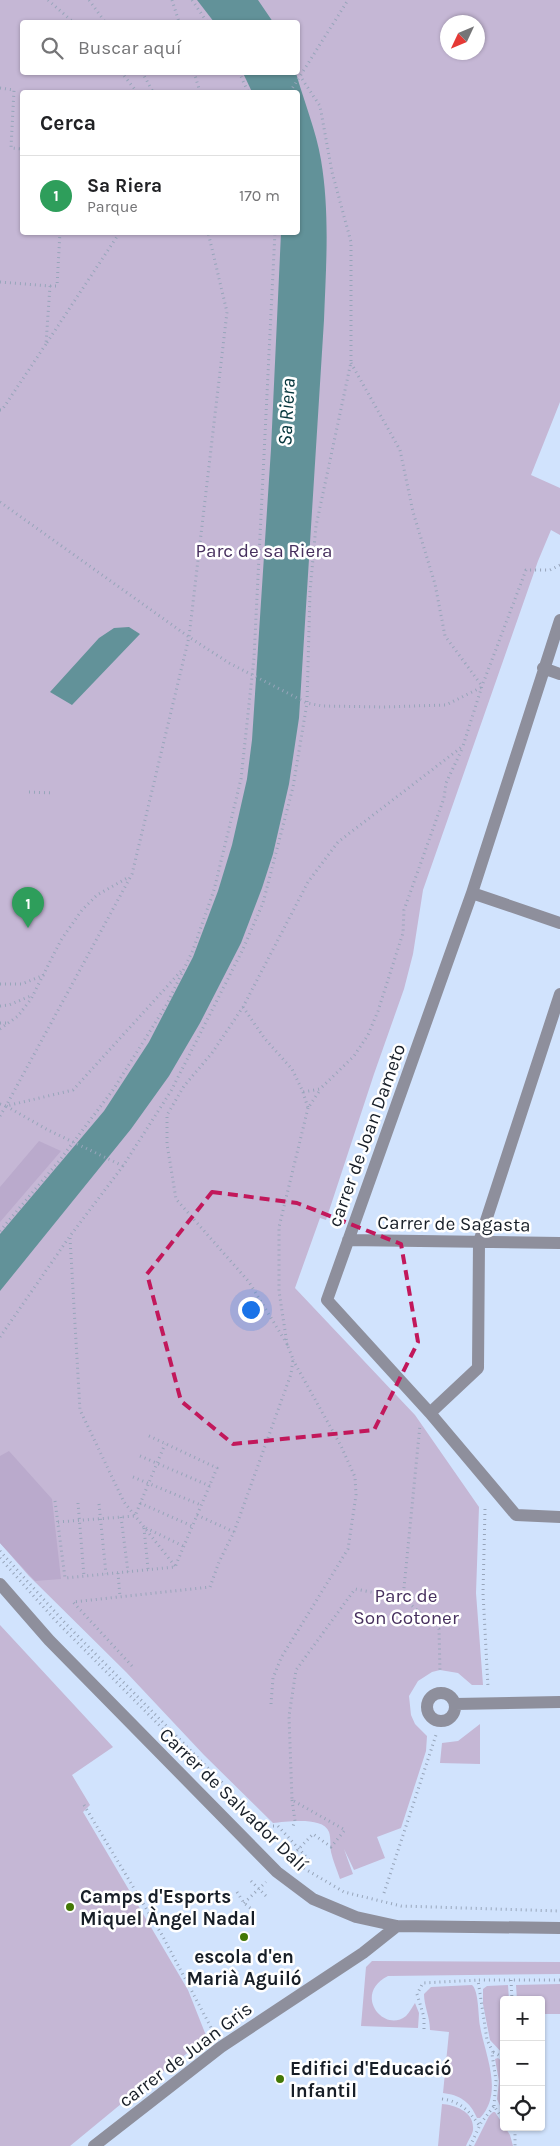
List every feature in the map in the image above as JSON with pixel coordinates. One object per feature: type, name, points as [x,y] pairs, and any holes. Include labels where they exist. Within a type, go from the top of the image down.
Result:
[{"type":"street","name":"carrer de Joan Dameto","points":[[560,620],[472,893],[328,1300],[430,1413],[516,1515],[560,1517]]},
{"type":"street","points":[[543,668],[560,674]]},
{"type":"street","points":[[472,893],[560,923]]},
{"type":"street","points":[[430,1413],[478,1368],[479,1242],[560,994]]},
{"type":"street","name":"Carrer de Sagasta","points":[[348,1240],[560,1243]]},
{"type":"street","name":"Carrer de Salvador Dalí","points":[[0,1584],[48,1640],[277,1872],[313,1899],[356,1917],[397,1926],[560,1928]]},
{"type":"street","points":[[456,1704],[560,1702]]},
{"type":"street","name":"carrer de Juan Gris","points":[[94,2146],[221,2047],[363,1953],[397,1926]]},
{"type":"path","points":[[48,0],[71,20]]},
{"type":"path","points":[[89,0],[104,20]]},
{"type":"path","points":[[172,0],[178,20]]},
{"type":"path","points":[[192,0],[206,20]]},
{"type":"path","points":[[291,90],[348,0]]},
{"type":"path","points":[[123,75],[135,90]]},
{"type":"path","points":[[144,75],[152,90]]},
{"type":"path","points":[[195,75],[199,90]]},
{"type":"path","points":[[240,75],[247,90]]},
{"type":"path","points":[[0,1337],[70,1236],[123,1166],[171,1091],[244,949],[263,903],[294,787],[307,703],[310,591],[316,526],[351,362],[351,242],[332,172],[320,106],[300,76]]},
{"type":"path","points":[[0,88],[14,90],[11,148],[20,149]]},
{"type":"path","points":[[0,283],[57,286],[60,235]]},
{"type":"path","points":[[1,411],[118,235]]},
{"type":"path","points":[[0,1116],[130,876],[189,637],[227,312],[209,235]]},
{"type":"path","points":[[0,1230],[59,1161],[113,1090],[166,1004],[185,967],[214,890],[241,779],[254,658],[275,235]]},
{"type":"path","points":[[46,344],[50,286]]},
{"type":"path","points":[[351,362],[400,450],[413,512],[434,584],[445,636],[482,686]]},
{"type":"path","points":[[0,502],[189,637],[229,663],[307,703],[322,706],[375,707],[446,705],[482,686]]},
{"type":"path","points":[[271,1704],[274,1678],[281,1658],[348,1549],[356,1495],[355,1477],[341,1446],[293,1360],[288,1344],[279,1291],[279,1227],[308,1108],[320,1089],[354,1056],[372,1027],[403,933],[404,910],[444,798],[446,783],[463,746],[482,686],[526,570],[550,570],[560,565]]},
{"type":"path","points":[[288,1344],[249,1282],[176,1199],[167,1144],[167,1115],[184,1086],[212,1053],[243,1006],[308,882],[338,842],[463,746]]},
{"type":"path","points":[[29,792],[54,793]]},
{"type":"path","points":[[0,1030],[18,1016],[34,994],[61,940],[82,910],[97,895],[130,876]]},
{"type":"path","points":[[6,1106],[73,1090],[185,967]]},
{"type":"path","points":[[0,984],[22,984],[45,975]]},
{"type":"path","points":[[0,1006],[9,1005],[34,994]]},
{"type":"path","points":[[243,1006],[265,1039],[292,1069],[308,1108]]},
{"type":"path","points":[[0,1023],[8,1023]]},
{"type":"path","points":[[303,1092],[320,1089]]},
{"type":"path","points":[[0,1104],[48,1130],[123,1166]]},
{"type":"path","points":[[70,1236],[80,1410],[124,1502],[175,1566]]},
{"type":"path","points":[[132,1666],[73,1602],[210,1587],[219,1562],[234,1532],[278,1416],[291,1374],[293,1360]]},
{"type":"path","points":[[403,1598],[420,1422]]},
{"type":"path","points":[[147,1435],[217,1468],[175,1566]]},
{"type":"path","points":[[135,1516],[165,1444]]},
{"type":"path","points":[[140,1456],[210,1486]]},
{"type":"path","points":[[133,1477],[201,1505]]},
{"type":"path","points":[[56,1501],[64,1578],[175,1566]]},
{"type":"path","points":[[78,1504],[84,1576]]},
{"type":"path","points":[[99,1504],[106,1574]]},
{"type":"path","points":[[140,1504],[192,1526]]},
{"type":"path","points":[[485,1509],[483,1592],[488,1687]]},
{"type":"path","points":[[197,1515],[234,1532]]},
{"type":"path","points":[[58,1522],[135,1516]]},
{"type":"path","points":[[122,1517],[128,1572]]},
{"type":"path","points":[[144,1527],[184,1546]]},
{"type":"path","points":[[144,1527],[148,1570]]},
{"type":"path","points":[[0,1552],[46,1604],[258,1818],[295,1863],[344,1892],[401,1906],[560,1911]]},
{"type":"path","points":[[0,1558],[55,1620],[264,1831],[273,1836]]},
{"type":"path","points":[[118,1573],[120,1596]]},
{"type":"path","points":[[293,1826],[295,1821],[292,1800],[289,1716],[296,1670],[356,1589],[403,1598],[439,1629],[440,1672]]},
{"type":"path","points":[[384,1893],[436,1736]]},
{"type":"path","points":[[292,1800],[345,1830],[330,1847],[313,1834],[298,1850]]},
{"type":"path","points":[[84,1805],[162,1935],[221,2047]]},
{"type":"path","points":[[273,1826],[278,1826],[310,1861]]},
{"type":"path","points":[[251,1881],[268,1898]]},
{"type":"path","points":[[244,1903],[259,1889]]},
{"type":"path","points":[[237,1892],[244,1903],[254,1911]]},
{"type":"path","points":[[424,2029],[424,2017],[417,1994],[423,1983],[478,1980],[560,1980]]},
{"type":"path","points":[[478,1980],[486,2040],[494,2052],[500,2056]]},
{"type":"path","points":[[511,1980],[512,1996]]},
{"type":"path","points":[[470,2146],[480,2126],[494,2106],[496,2080],[492,2054],[494,2052]]},
{"type":"path","points":[[442,2099],[453,2100],[465,2107],[480,2126]]},
{"type":"path","points":[[494,2106],[500,2115]]},
{"type":"path","points":[[515,2131],[516,2146]]},
{"type":"highlighted area","points":[[212,1192],[297,1203],[401,1244],[418,1342],[374,1430],[233,1444],[181,1401],[147,1274]]},
{"type":"green space","name":"Parc de sa Riera","points":[[0,0],[560,0],[560,402],[531,475],[560,488],[560,535],[551,530],[538,561],[423,890],[413,954],[404,989],[326,1220],[320,1218],[295,1288],[415,1415],[479,1507],[476,1593],[483,1685],[472,1685],[458,1673],[440,1670],[432,1672],[418,1681],[409,1696],[411,1715],[415,1724],[427,1736],[426,1751],[401,1828],[377,1837],[385,1858],[354,1870],[344,1849],[353,1874],[340,1879],[331,1852],[329,1832],[325,1827],[320,1824],[304,1821],[273,1823],[204,1755],[126,1672],[29,1576],[0,1543]]},
{"type":"green space","name":"Camps d'Esports Miquel Àngel Nadal","points":[[0,1625],[113,1747],[72,1775],[90,1805],[83,1812],[188,1990],[207,2038],[70,2146],[0,2146]]},
{"type":"green space","points":[[480,1724],[480,1764],[440,1763],[442,1743],[458,1741]]},
{"type":"green space","points":[[372,1961],[560,1962],[560,1974],[388,1976],[378,1984],[373,1992],[372,2001],[375,2010],[389,2020],[397,2020],[406,2016],[415,2003],[419,2013],[418,2028],[361,2026],[366,1967]]},
{"type":"green space","points":[[560,1984],[560,2014],[545,2014],[545,1996],[517,1996],[516,1985]]},
{"type":"green space","points":[[472,1985],[477,1998],[480,2026],[489,2061],[492,2086],[487,2108],[480,2118],[477,2118],[471,2107],[463,2100],[454,2095],[443,2093],[449,2032],[430,2030],[424,1998],[424,1994],[431,1987]]},
{"type":"green space","points":[[508,1985],[509,1996],[500,1996],[500,2051],[490,2040],[483,2004],[483,1989],[487,1986]]},
{"type":"green space","points":[[495,2059],[500,2060],[500,2106],[497,2099],[499,2081]]},
{"type":"green space","points":[[442,2104],[457,2107],[470,2117],[473,2129],[466,2146],[438,2146]]},
{"type":"green space","points":[[495,2112],[500,2120],[500,2131],[507,2131],[513,2146],[474,2146],[489,2116]]},
{"type":"shaded area","points":[[39,1141],[61,1151],[0,1222],[0,1187]]},
{"type":"shaded area","points":[[9,1451],[52,1499],[61,1579],[35,1581],[0,1543],[0,1456]]},
{"type":"water","points":[[197,0],[258,0],[272,20],[212,20]]},
{"type":"water","points":[[244,75],[297,75],[319,149],[326,200],[327,240],[324,320],[299,718],[289,784],[273,854],[262,888],[241,943],[200,1023],[169,1076],[131,1129],[0,1291],[0,1234],[104,1111],[149,1042],[193,957],[218,891],[232,845],[247,779],[252,740],[271,449],[281,235],[300,235],[300,90],[251,90]]},
{"type":"water","points":[[129,627],[140,634],[72,705],[50,692],[99,638],[114,628]]},
{"type":"place","name":"Sa Riera","points":[[28,928]]},
{"type":"place","name":"Camps d'Esports Miquel Àngel Nadal","points":[[70,1907]]},
{"type":"place","name":"escola d'en Marià Aguiló","points":[[244,1937]]},
{"type":"place","name":"Edifici d'Educació Infantil","points":[[280,2079]]},
{"type":"park label","name":"Parc de Son Cotoner","points":[[406,1606]]}]
